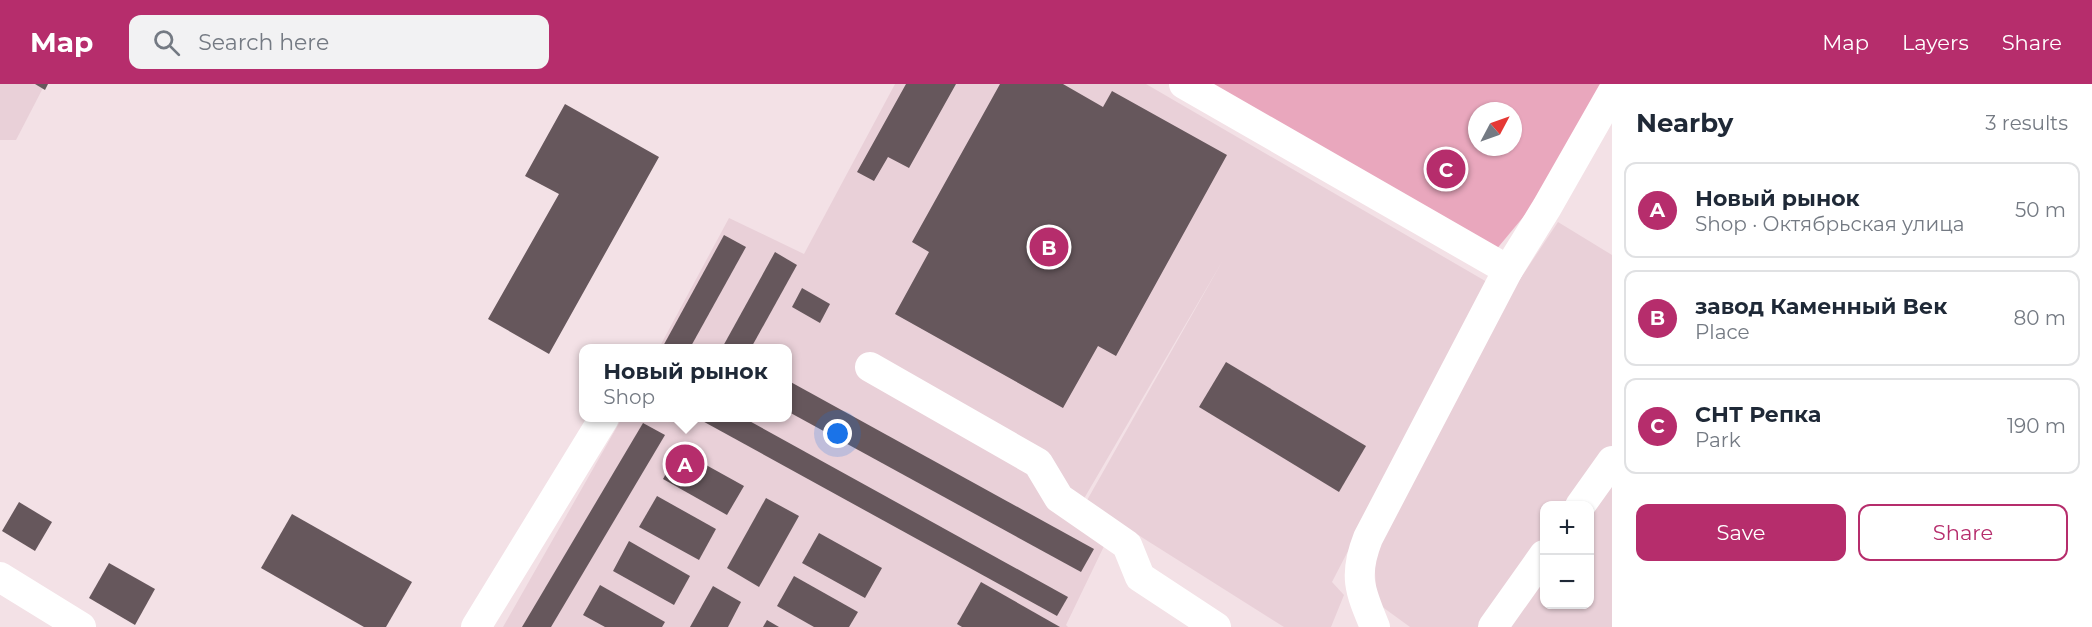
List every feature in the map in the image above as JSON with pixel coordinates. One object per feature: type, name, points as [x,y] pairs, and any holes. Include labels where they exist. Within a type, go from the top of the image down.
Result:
[{"type":"street","points":[[1184,84],[1508,270]]},
{"type":"street","points":[[1375,627],[1361,595],[1357,575],[1368,538],[1508,270],[1612,93]]},
{"type":"street","points":[[870,367],[1038,463],[1059,498],[1127,545],[1140,577],[1216,627]]},
{"type":"street","points":[[476,627],[601,422]]},
{"type":"street","points":[[1584,501],[1612,460]]},
{"type":"street","points":[[1493,627],[1540,562]]},
{"type":"street","points":[[0,577],[81,627]]},
{"type":"shaded area","points":[[0,84],[45,84],[16,140],[0,140]]},
{"type":"shaded area","points":[[895,84],[1146,84],[1487,282],[1332,582],[1344,595],[1331,627],[1284,627],[1086,502],[1223,260],[1071,521],[1106,542],[1066,625],[1068,627],[503,627],[620,422],[792,422],[792,344],[661,344],[729,218],[804,254]]},
{"type":"shaded area","points":[[1185,84],[1605,84],[1545,191],[1490,257]]},
{"type":"shaded area","points":[[1558,222],[1612,255],[1612,627],[1410,627],[1377,603],[1374,557],[1508,297]]},
{"type":"building","points":[[35,84],[48,84],[45,90]]},
{"type":"building","points":[[906,84],[956,84],[909,168],[888,157],[874,181],[857,172]]},
{"type":"building","points":[[1000,84],[1063,84],[1103,107],[1112,91],[1227,155],[1116,356],[1098,346],[1063,408],[895,314],[929,252],[912,242]]},
{"type":"building","points":[[565,104],[659,157],[549,354],[488,319],[559,194],[525,176]]},
{"type":"building","points":[[724,235],[746,247],[692,344],[664,344]]},
{"type":"building","points":[[775,252],[797,265],[753,344],[724,344]]},
{"type":"building","points":[[802,288],[830,304],[820,323],[792,307]]},
{"type":"building","points":[[1226,362],[1366,446],[1339,492],[1199,407]]},
{"type":"building","points":[[792,383],[1094,549],[1081,572],[792,414]]},
{"type":"building","points":[[704,422],[751,422],[1068,597],[1057,616]]},
{"type":"building","points":[[643,423],[665,435],[551,627],[522,627]]},
{"type":"building","points":[[679,450],[744,486],[727,515],[663,479]]},
{"type":"building","points":[[657,496],[716,529],[699,560],[639,527]]},
{"type":"building","points":[[766,498],[799,516],[759,587],[727,568]]},
{"type":"building","points":[[19,502],[52,522],[35,551],[2,531]]},
{"type":"building","points":[[292,514],[412,582],[386,627],[364,627],[261,568]]},
{"type":"building","points":[[819,533],[882,568],[865,598],[802,563]]},
{"type":"building","points":[[629,541],[690,576],[674,605],[613,571]]},
{"type":"building","points":[[109,563],[155,589],[135,625],[89,598]]},
{"type":"building","points":[[794,576],[858,612],[849,627],[814,627],[777,606]]},
{"type":"building","points":[[981,582],[1060,627],[962,627],[957,624]]},
{"type":"building","points":[[600,585],[665,622],[662,627],[605,627],[583,615]]},
{"type":"building","points":[[713,586],[741,602],[728,627],[690,627]]},
{"type":"building","points":[[767,620],[779,627],[763,627]]},
{"type":"place","name":"СНТ Репка","points":[[1446,169]]},
{"type":"place","name":"завод Каменный Век","points":[[1049,247]]},
{"type":"place","name":"Новый рынок","points":[[685,464]]}]
